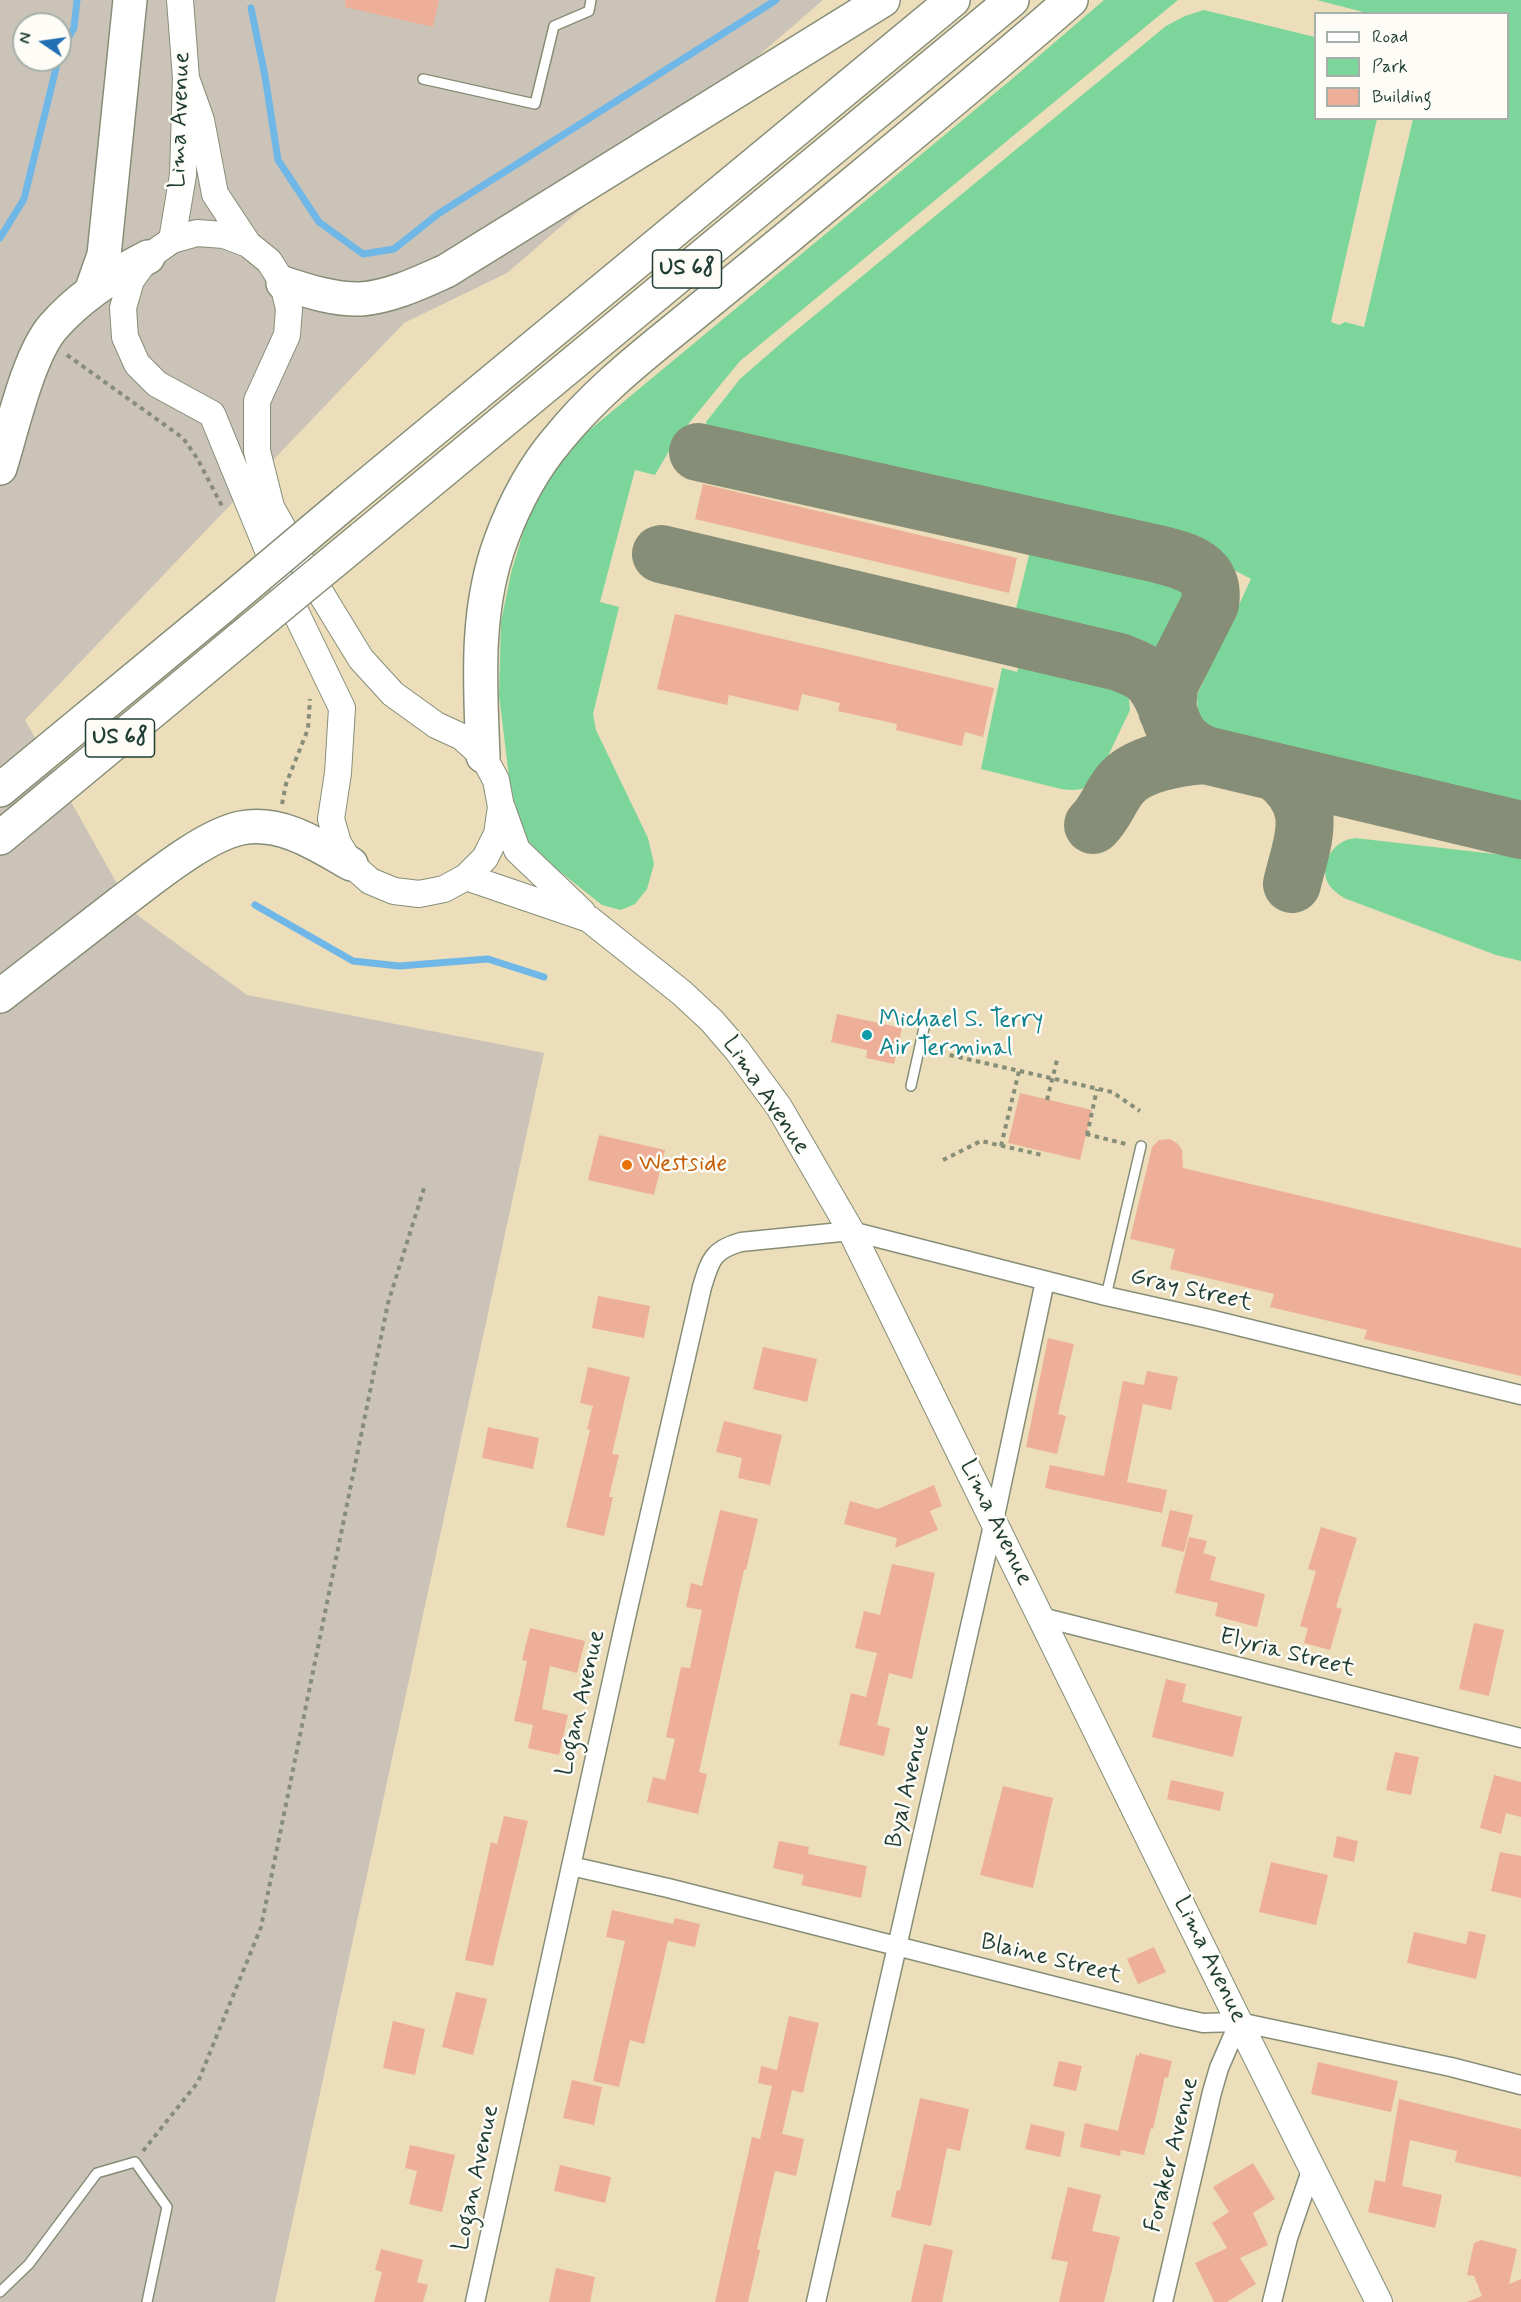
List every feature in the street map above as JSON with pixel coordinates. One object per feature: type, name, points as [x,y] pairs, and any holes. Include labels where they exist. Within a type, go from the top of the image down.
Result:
[{"type":"highway","points":[[91,292],[104,255],[130,0]]},
{"type":"highway","points":[[283,283],[314,293],[361,299],[406,289],[446,271],[883,0]]},
{"type":"highway","name":"US 68","points":[[0,790],[953,0]]},
{"type":"highway","name":"US 68","points":[[0,838],[1012,0]]},
{"type":"highway","points":[[483,756],[480,633],[488,584],[501,540],[525,489],[556,440],[586,407],[642,356],[982,77],[1071,0]]},
{"type":"highway","points":[[0,468],[33,362],[51,328],[91,292],[119,272],[160,249]]},
{"type":"highway","points":[[0,996],[168,866],[217,837],[241,828],[265,827],[285,831],[312,841],[351,864]]},
{"type":"main road","name":"Lima Avenue","points":[[160,249],[183,175],[186,78],[180,0]]},
{"type":"main road","points":[[186,78],[201,120],[215,194],[248,244],[268,261],[283,283],[289,309],[287,335],[257,402],[257,452],[271,507],[361,659],[393,694],[436,725],[462,737],[483,756],[496,780],[501,807],[517,850],[589,919]]},
{"type":"main road","points":[[248,244],[224,235],[197,233],[160,249],[131,280],[123,308],[125,337],[137,364],[158,384],[212,414],[281,582],[342,708],[338,773],[331,819],[338,843],[351,864],[370,881],[394,891],[419,894],[444,889],[466,878],[485,858],[497,834],[501,807]]},
{"type":"main road","name":"Lima Avenue","points":[[466,878],[589,919],[682,993],[712,1021],[731,1042],[778,1107],[851,1230],[1239,2022],[1379,2302]]},
{"type":"street","name":"Gray Street","points":[[851,1230],[1045,1281],[1521,1395]]},
{"type":"street","name":"Logan Avenue","points":[[475,2302],[696,1311],[708,1268],[713,1256],[725,1246],[741,1242],[851,1230]]},
{"type":"street","name":"Byal Avenue","points":[[816,2302],[994,1521],[1045,1281]]},
{"type":"street","name":"Elyria Street","points":[[1041,1617],[1521,1738]]},
{"type":"street","name":"Blaine Street","points":[[571,1866],[897,1946],[1176,2018],[1203,2023],[1239,2022],[1451,2067],[1521,2085]]},
{"type":"street","name":"Foraker Avenue","points":[[1163,2302],[1212,2092],[1239,2022]]},
{"type":"street","points":[[1272,2302],[1288,2238],[1312,2168]]},
{"type":"lane","points":[[423,79],[535,104],[554,26],[589,11],[591,0]]},
{"type":"lane","points":[[911,1086],[924,1028]]},
{"type":"lane","points":[[1106,1296],[1141,1147]]},
{"type":"lane","points":[[0,2292],[29,2264],[97,2172],[135,2162],[167,2207],[147,2302]]},
{"type":"path","points":[[63,353],[183,438],[197,458],[224,510]]},
{"type":"path","points":[[281,810],[286,784],[308,729],[311,694]]},
{"type":"path","points":[[920,1048],[1112,1092],[1140,1111]]},
{"type":"path","points":[[1047,1100],[1057,1059]]},
{"type":"path","points":[[1001,1146],[1019,1071]]},
{"type":"path","points":[[1097,1089],[1087,1135],[1141,1147]]},
{"type":"path","points":[[943,1160],[981,1141],[1042,1155]]},
{"type":"path","points":[[135,2162],[198,2082],[261,1927],[388,1303],[425,1185]]},
{"type":"shaded area","points":[[0,0],[823,0],[507,273],[404,323],[25,720],[133,912],[247,995],[544,1053],[275,2302],[0,2302]]},
{"type":"green space","points":[[1104,0],[1178,0],[740,361],[676,439],[655,475],[635,470],[600,602],[619,607],[593,714],[596,730],[648,838],[654,864],[647,889],[635,904],[621,910],[602,905],[539,855],[524,835],[510,785],[499,695],[501,622],[511,573],[527,520],[548,480],[580,438]]},
{"type":"green space","points":[[1317,0],[1521,0],[1521,805],[1205,731],[1198,718],[1197,695],[1251,579],[1194,549],[717,435],[708,429],[706,422],[740,379],[787,338],[1166,26],[1185,16],[1204,10],[1314,37],[1314,120],[1377,120],[1331,322],[1339,325],[1345,322],[1364,327],[1413,120],[1509,120],[1509,12],[1363,12]]},
{"type":"green space","points":[[1032,543],[1183,577],[1190,582],[1176,622],[1163,643],[1157,649],[1144,655],[1012,625]]},
{"type":"green space","points":[[1021,657],[1120,681],[1128,692],[1130,710],[1097,779],[1089,786],[1076,790],[1061,789],[981,769],[1002,668],[1017,672]]},
{"type":"green space","points":[[1355,838],[1521,857],[1521,961],[1496,955],[1344,898],[1329,885],[1325,869],[1326,861],[1340,843]]},
{"type":"building","points":[[345,0],[439,0],[433,27],[345,7]]},
{"type":"building","points":[[703,484],[1017,558],[1009,593],[695,519]]},
{"type":"building","points":[[675,614],[994,688],[983,737],[965,732],[962,746],[896,730],[897,724],[838,711],[840,703],[802,694],[798,711],[729,695],[727,705],[657,689]]},
{"type":"building","name":"Michael S. Terry Air Terminal","points":[[837,1014],[902,1028],[894,1064],[866,1058],[867,1050],[831,1042]]},
{"type":"building","points":[[1020,1093],[1092,1110],[1080,1160],[1008,1143]]},
{"type":"building","name":"Westside","points":[[599,1135],[665,1150],[654,1195],[588,1180]]},
{"type":"building","points":[[1170,1139],[1182,1150],[1183,1168],[1521,1248],[1521,1376],[1364,1339],[1367,1330],[1270,1307],[1274,1294],[1170,1269],[1175,1249],[1130,1239],[1152,1147],[1159,1140]]},
{"type":"building","points":[[598,1296],[650,1306],[644,1338],[592,1328]]},
{"type":"building","points":[[1048,1338],[1074,1344],[1058,1414],[1066,1416],[1057,1454],[1026,1447]]},
{"type":"building","points":[[763,1347],[817,1359],[807,1402],[753,1389]]},
{"type":"building","points":[[588,1367],[630,1377],[612,1454],[619,1455],[609,1497],[613,1497],[604,1536],[566,1527],[590,1430],[587,1429],[593,1406],[580,1403]]},
{"type":"building","points":[[1147,1371],[1178,1377],[1171,1410],[1143,1404],[1127,1482],[1167,1490],[1162,1513],[1045,1488],[1050,1465],[1104,1476],[1123,1381],[1144,1385]]},
{"type":"building","points":[[724,1421],[782,1435],[770,1485],[738,1478],[742,1458],[716,1452]]},
{"type":"building","points":[[488,1427],[539,1438],[533,1469],[482,1458]]},
{"type":"building","points":[[934,1485],[942,1506],[930,1511],[938,1530],[895,1548],[897,1538],[844,1524],[850,1501],[878,1509]]},
{"type":"building","points":[[720,1510],[758,1519],[746,1570],[744,1570],[699,1772],[707,1774],[698,1814],[647,1802],[653,1777],[665,1780],[675,1739],[666,1737],[681,1667],[690,1668],[702,1610],[686,1607],[691,1583],[702,1586]]},
{"type":"building","points":[[1170,1510],[1193,1515],[1184,1552],[1161,1546]]},
{"type":"building","points":[[1321,1527],[1357,1538],[1336,1607],[1342,1609],[1330,1650],[1304,1643],[1308,1628],[1300,1626],[1316,1571],[1308,1569]]},
{"type":"building","points":[[1189,1537],[1207,1541],[1203,1553],[1216,1557],[1210,1580],[1265,1594],[1257,1627],[1215,1616],[1218,1603],[1175,1593]]},
{"type":"building","points":[[892,1564],[935,1573],[912,1679],[889,1673],[877,1725],[890,1728],[884,1756],[839,1745],[851,1693],[866,1697],[877,1653],[855,1648],[864,1611],[880,1615]]},
{"type":"building","points":[[1474,1623],[1504,1630],[1489,1696],[1459,1689]]},
{"type":"building","points":[[530,1628],[585,1641],[577,1673],[550,1666],[542,1709],[568,1715],[559,1755],[528,1748],[533,1725],[514,1721],[527,1661],[522,1660]]},
{"type":"building","points":[[1166,1679],[1186,1684],[1182,1702],[1242,1717],[1233,1757],[1152,1737]]},
{"type":"building","points":[[1395,1752],[1419,1757],[1411,1795],[1386,1790]]},
{"type":"building","points":[[1494,1775],[1521,1782],[1521,1817],[1506,1813],[1501,1834],[1480,1828]]},
{"type":"building","points":[[1171,1780],[1224,1792],[1220,1811],[1167,1799]]},
{"type":"building","points":[[1003,1786],[1053,1798],[1033,1888],[980,1875]]},
{"type":"building","points":[[504,1816],[528,1821],[493,1966],[465,1960],[491,1842],[497,1844]]},
{"type":"building","points":[[1337,1836],[1358,1841],[1354,1862],[1333,1857]]},
{"type":"building","points":[[779,1841],[809,1847],[808,1854],[867,1866],[861,1898],[801,1885],[804,1875],[773,1868]]},
{"type":"building","points":[[1500,1852],[1521,1856],[1521,1898],[1491,1891]]},
{"type":"building","points":[[1271,1862],[1328,1875],[1316,1925],[1259,1912]]},
{"type":"building","points":[[612,1910],[673,1924],[675,1918],[700,1924],[695,1947],[668,1941],[644,2044],[630,2040],[619,2087],[593,2081],[625,1941],[606,1937]]},
{"type":"building","points":[[1469,1931],[1486,1935],[1476,1979],[1407,1963],[1414,1932],[1466,1944]]},
{"type":"building","points":[[1154,1947],[1166,1972],[1138,1984],[1127,1959]]},
{"type":"building","points":[[456,1992],[487,1999],[473,2055],[442,2047]]},
{"type":"building","points":[[789,2016],[819,2023],[803,2093],[792,2090],[782,2134],[804,2139],[796,2176],[775,2171],[757,2249],[760,2250],[748,2302],[715,2302],[752,2137],[760,2139],[772,2086],[758,2083],[761,2066],[777,2070]]},
{"type":"building","points":[[393,2021],[425,2029],[415,2075],[383,2068]]},
{"type":"building","points":[[1139,2053],[1172,2061],[1168,2078],[1165,2077],[1153,2129],[1151,2128],[1144,2155],[1121,2150],[1120,2156],[1080,2147],[1085,2123],[1118,2131],[1136,2055],[1139,2056]]},
{"type":"building","points":[[1059,2061],[1082,2066],[1076,2091],[1053,2086]]},
{"type":"building","points":[[1318,2062],[1398,2081],[1391,2112],[1311,2094]]},
{"type":"building","points":[[572,2080],[602,2087],[594,2125],[563,2118]]},
{"type":"building","points":[[920,2098],[969,2109],[960,2151],[947,2148],[931,2226],[891,2217],[897,2190],[900,2191]]},
{"type":"building","points":[[1399,2099],[1521,2129],[1521,2177],[1455,2162],[1457,2151],[1410,2140],[1402,2186],[1442,2195],[1435,2228],[1368,2212],[1375,2180],[1385,2182]]},
{"type":"building","points":[[1031,2124],[1065,2132],[1060,2157],[1025,2149]]},
{"type":"building","points":[[410,2145],[455,2155],[442,2212],[409,2204],[417,2171],[405,2168]]},
{"type":"building","points":[[1253,2163],[1275,2199],[1253,2213],[1268,2245],[1240,2258],[1256,2284],[1227,2302],[1214,2302],[1195,2263],[1227,2248],[1212,2223],[1229,2212],[1213,2187]]},
{"type":"building","points":[[560,2165],[611,2177],[605,2203],[554,2191]]},
{"type":"building","points":[[1068,2187],[1101,2195],[1092,2231],[1120,2237],[1104,2302],[1059,2302],[1068,2262],[1051,2259]]},
{"type":"building","points":[[1481,2240],[1517,2249],[1509,2284],[1521,2279],[1521,2302],[1467,2302],[1482,2296],[1474,2276],[1467,2275],[1474,2243]]},
{"type":"building","points":[[924,2244],[953,2250],[942,2302],[911,2302]]},
{"type":"building","points":[[381,2249],[423,2260],[417,2282],[428,2285],[423,2302],[374,2302],[382,2272],[375,2270]]},
{"type":"building","points":[[556,2268],[595,2277],[590,2302],[549,2302]]},
{"type":"waterway","points":[[72,31],[77,0]]},
{"type":"waterway","points":[[251,8],[265,76],[278,160],[319,222],[363,254],[394,249],[438,214],[776,0]]},
{"type":"waterway","points":[[0,238],[24,199],[55,72]]},
{"type":"waterway","points":[[255,905],[353,961],[399,966],[488,959],[544,977]]},
{"type":"taxiway","points":[[698,452],[1158,554],[1188,563],[1204,574],[1211,592],[1210,604],[1169,685],[1167,710]]},
{"type":"taxiway","points":[[661,554],[1119,662],[1141,672],[1152,681],[1160,692],[1182,740],[1205,755],[1521,830]]},
{"type":"taxiway","points":[[1093,825],[1119,786],[1136,772],[1183,757],[1205,755]]},
{"type":"taxiway","points":[[1276,772],[1299,797],[1303,810],[1305,824],[1292,884]]},
{"type":"place","name":"Michael S. Terry Air Terminal","points":[[867,1035]]},
{"type":"place","name":"Westside","points":[[627,1165]]}]
